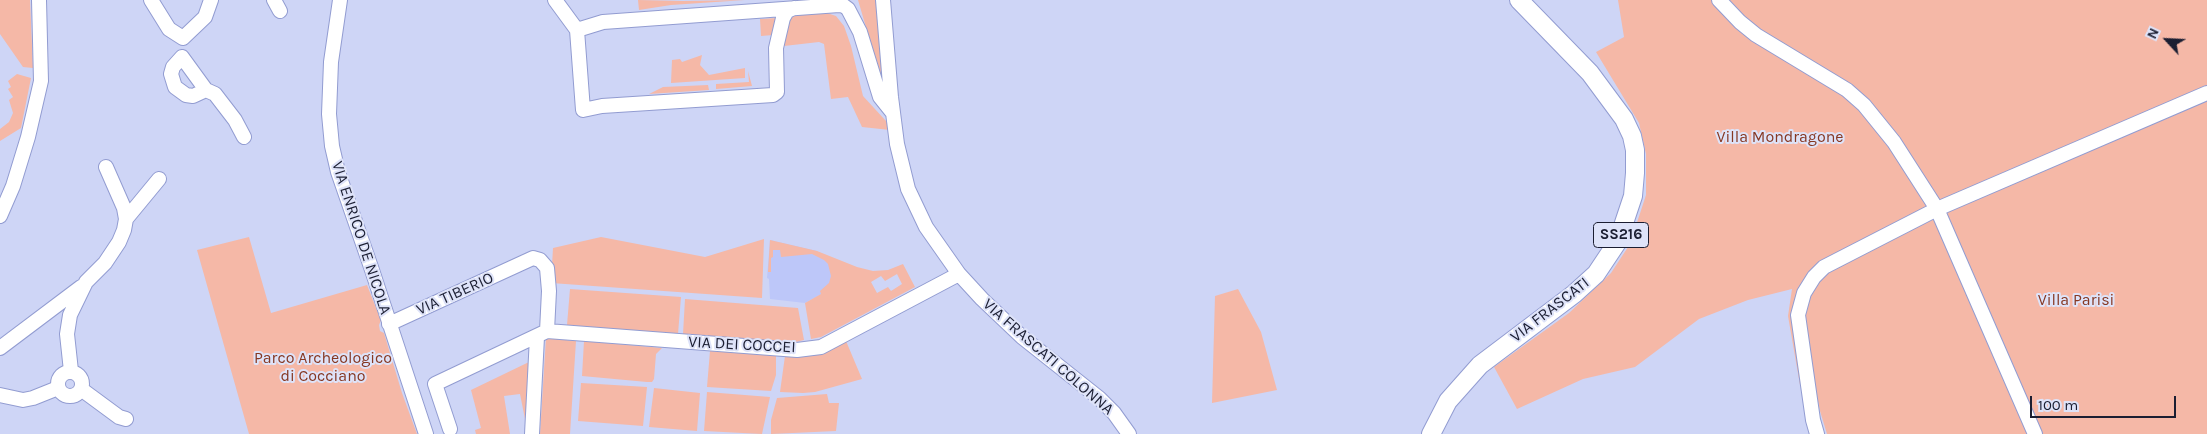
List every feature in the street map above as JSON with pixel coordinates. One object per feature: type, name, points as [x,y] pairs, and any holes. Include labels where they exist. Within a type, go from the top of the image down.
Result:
[{"type":"main road","name":"VIA FRASCATI","points":[[1432,434],[1448,401],[1476,369],[1574,294],[1596,274],[1618,241],[1632,196],[1635,150],[1632,136],[1624,119],[1586,68],[1519,0]]},
{"type":"street","points":[[0,216],[13,186],[24,151],[41,81],[40,0]]},
{"type":"street","points":[[151,0],[169,29],[183,38]]},
{"type":"street","points":[[183,38],[194,30],[205,17],[211,0]]},
{"type":"street","name":"VIA ENRICO DE NICOLA","points":[[340,0],[331,62],[329,114],[332,146],[338,172],[426,434]]},
{"type":"street","points":[[554,0],[577,30],[583,110],[602,106],[773,95],[777,92],[776,48],[784,15],[794,8]]},
{"type":"street","points":[[751,11],[762,5],[765,0]]},
{"type":"street","name":"VIA FRASCATI COLONNA","points":[[883,0],[892,112],[900,160],[911,196],[926,227],[959,274],[1012,328],[1099,398],[1114,413],[1128,434]]},
{"type":"street","points":[[1720,0],[1740,22],[1756,34],[1838,84],[1859,100],[1894,142],[1937,209],[2035,434]]},
{"type":"street","points":[[577,30],[603,22],[847,4],[860,32],[878,92],[884,104],[892,112]]},
{"type":"street","points":[[183,38],[182,57],[173,67],[171,74],[175,87],[186,95],[200,94],[206,90]]},
{"type":"street","points":[[182,57],[206,90],[215,94],[235,120],[244,137]]},
{"type":"street","points":[[1817,434],[1813,420],[1798,326],[1798,310],[1804,293],[1814,277],[1831,262],[1937,209],[2207,93]]},
{"type":"street","points":[[0,348],[86,282],[104,263],[119,242],[126,218],[119,194],[106,167]]},
{"type":"street","points":[[126,218],[159,179]]},
{"type":"street","name":"VIA TIBERIO","points":[[389,324],[522,265],[533,258],[540,260],[546,267],[548,283],[538,338]]},
{"type":"street","name":"VIA DEI COCCEI","points":[[538,338],[566,333],[796,350],[821,346],[959,274]]},
{"type":"street","points":[[71,371],[67,334],[70,315],[86,282]]},
{"type":"street","points":[[450,429],[435,384],[538,338],[532,434]]},
{"type":"street","points":[[71,371],[75,372],[82,380],[81,389],[74,396],[61,392],[57,383],[62,374],[71,371]]},
{"type":"street","points":[[0,399],[33,398],[58,388]]},
{"type":"street","points":[[81,389],[119,417],[126,419]]},
{"type":"street","points":[[0,395],[14,398]]},
{"type":"shaded area","points":[[770,240],[817,251],[856,276],[805,303],[770,299],[769,279],[767,278]]},
{"type":"green space","points":[[0,0],[30,0],[33,68],[23,67],[0,34]]},
{"type":"green space","points":[[638,0],[745,0],[671,5],[639,10]]},
{"type":"green space","points":[[858,0],[879,0],[886,93],[873,51]]},
{"type":"green space","points":[[1618,0],[2207,0],[2207,434],[1827,434],[1815,386],[1800,385],[1788,316],[1792,289],[1748,300],[1699,319],[1635,367],[1583,379],[1517,409],[1494,367],[1569,313],[1611,273],[1630,244],[1646,195],[1646,154],[1639,123],[1596,52],[1624,37]]},
{"type":"green space","points":[[827,13],[836,16],[844,26],[851,46],[863,96],[886,121],[890,130],[862,127],[848,97],[831,99],[824,44],[819,42],[784,46],[788,21],[793,15]]},
{"type":"green space","points":[[777,18],[773,35],[761,36],[760,19]]},
{"type":"green space","points":[[702,55],[700,65],[709,75],[745,68],[745,78],[671,83],[672,60],[680,59],[682,62]]},
{"type":"green space","points":[[748,71],[752,86],[716,89],[716,84],[749,82]]},
{"type":"green space","points":[[17,74],[31,78],[21,128],[0,141],[0,129],[9,122],[13,113],[9,100],[13,97],[8,89],[11,87],[8,81]]},
{"type":"green space","points":[[708,85],[709,90],[649,94],[663,87]]},
{"type":"green space","name":"Parco Archeologico di Cocciano","points":[[249,237],[271,313],[367,285],[381,320],[379,325],[380,331],[384,333],[402,393],[417,434],[249,434],[197,250]]},
{"type":"green space","points":[[601,237],[705,257],[764,239],[762,298],[551,283],[553,248]]},
{"type":"green space","points":[[770,240],[817,251],[857,267],[873,271],[888,270],[903,264],[915,287],[821,337],[811,339],[805,303],[821,294],[820,291],[829,283],[831,276],[828,264],[812,254],[781,257],[780,250],[773,250],[771,272],[768,272]],"holes":[[[897,274],[902,284],[891,291],[888,287],[877,293],[871,282],[881,276],[885,281]]]},
{"type":"green space","points":[[570,289],[681,297],[678,334],[567,325]]},
{"type":"green space","points":[[1238,289],[1261,332],[1277,390],[1212,403],[1215,296]]},
{"type":"green space","points":[[685,299],[798,308],[804,340],[792,343],[683,334]]},
{"type":"green space","points":[[546,338],[576,341],[570,434],[540,434]]},
{"type":"green space","points":[[584,341],[662,348],[656,354],[654,379],[652,382],[647,382],[582,376]]},
{"type":"green space","points":[[846,341],[862,379],[815,392],[780,392],[785,356],[831,350]]},
{"type":"green space","points":[[710,351],[776,354],[776,375],[771,391],[707,387]]},
{"type":"green space","points":[[529,362],[527,429],[520,394],[504,396],[510,434],[476,434],[475,430],[481,428],[471,390]]},
{"type":"green space","points":[[581,383],[647,387],[643,426],[578,421]]},
{"type":"green space","points":[[654,388],[700,393],[697,431],[649,427]]},
{"type":"green space","points":[[707,392],[770,397],[762,434],[704,431]]},
{"type":"green space","points":[[827,394],[829,403],[839,403],[836,431],[771,434],[771,420],[777,398]]},
{"type":"park label","name":"Villa Mondragone","points":[[1780,137]]},
{"type":"park label","name":"Villa Parisi","points":[[2076,300]]}]
